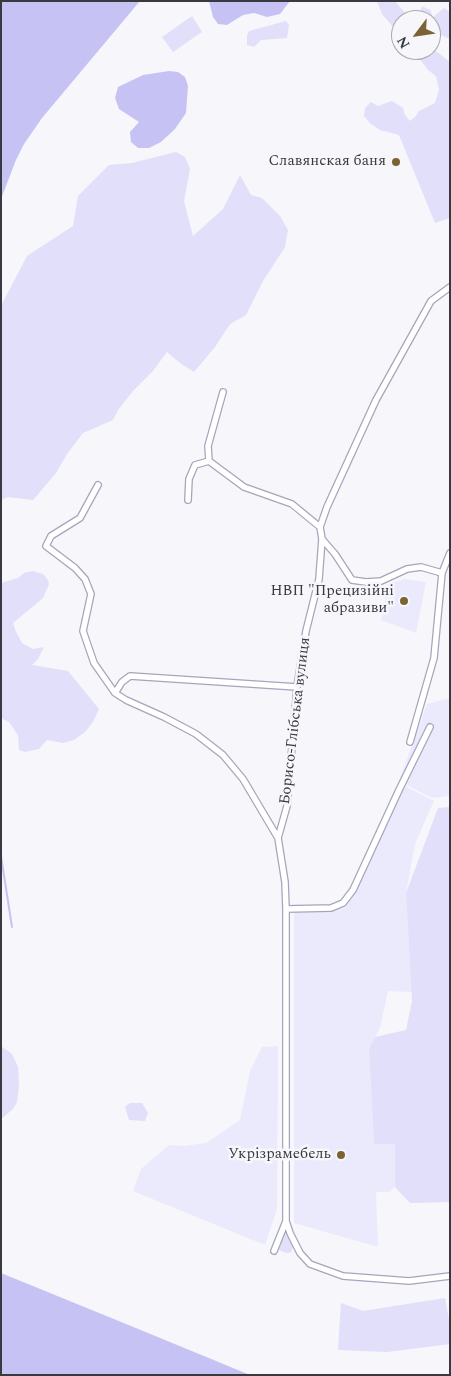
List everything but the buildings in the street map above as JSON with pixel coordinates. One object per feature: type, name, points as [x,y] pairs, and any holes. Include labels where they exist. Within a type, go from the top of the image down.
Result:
[{"type":"street","name":"Борисо-Глібська вулиця","points":[[450,287],[431,302],[376,400],[327,507],[320,527],[322,539],[319,580],[306,631],[297,687],[287,806],[278,838],[285,882],[286,909],[286,1221],[292,1239],[300,1253],[310,1264],[343,1276],[409,1281],[450,1276]]},
{"type":"street","points":[[222,392],[208,446],[209,461],[244,487],[292,504],[320,527]]},
{"type":"street","points":[[188,500],[190,479],[195,465],[209,461]]},
{"type":"street","points":[[98,485],[80,518],[51,536],[46,546],[75,568],[85,580],[92,594],[83,631],[94,663],[115,693],[126,700],[164,716],[196,734],[223,755],[243,779],[278,838]]},
{"type":"street","points":[[322,539],[335,554],[352,580],[366,582],[381,581],[407,569],[421,567],[442,572]]},
{"type":"street","points":[[410,742],[434,658],[442,572],[450,553]]},
{"type":"street","points":[[115,693],[122,682],[130,676],[297,687]]},
{"type":"street","points":[[286,909],[331,908],[343,902],[353,890],[430,727]]},
{"type":"street","name":"Борисо-Глібська вулиця","points":[[274,1251],[286,1221]]},
{"type":"shaded area","points":[[377,1],[395,1],[403,10],[391,10],[391,24],[382,14]]},
{"type":"shaded area","points":[[422,6],[430,10],[421,10]]},
{"type":"shaded area","points":[[444,8],[450,12],[450,39],[441,35],[441,10]]},
{"type":"shaded area","points":[[192,16],[202,32],[173,52],[162,37]]},
{"type":"shaded area","points":[[286,21],[289,25],[287,38],[261,40],[254,47],[247,45],[249,31]]},
{"type":"shaded area","points":[[441,55],[450,62],[450,218],[435,223],[399,135],[380,130],[364,116],[365,108],[371,102],[378,106],[392,101],[403,108],[405,115],[410,121],[419,111],[435,103],[439,90],[436,76],[428,70],[420,60],[441,60]]},
{"type":"shaded area","points":[[176,152],[185,157],[190,169],[184,201],[193,236],[223,209],[240,175],[251,195],[262,198],[280,216],[288,230],[285,247],[263,281],[246,315],[230,324],[215,347],[194,372],[167,352],[152,372],[133,391],[118,410],[113,420],[83,433],[67,454],[56,473],[33,500],[8,497],[1,500],[1,306],[27,256],[73,226],[78,196],[109,165],[132,163]]},
{"type":"shaded area","points":[[33,571],[43,574],[49,584],[43,598],[13,623],[16,632],[22,643],[33,649],[44,647],[38,659],[32,665],[68,671],[99,709],[93,722],[85,732],[74,740],[63,743],[47,740],[39,749],[25,752],[19,750],[18,735],[9,722],[1,718],[1,583]]},
{"type":"shaded area","points":[[405,579],[426,582],[416,633],[381,620],[388,584]]},
{"type":"shaded area","points":[[450,698],[450,796],[432,798],[399,781],[427,704]]},
{"type":"shaded area","points":[[405,786],[434,801],[415,844],[406,893],[412,992],[388,991],[380,1028],[369,1049],[374,1143],[395,1144],[395,1187],[389,1192],[376,1192],[378,1247],[294,1223],[294,913],[299,911],[345,908],[356,893],[389,816]]},
{"type":"shaded area","points":[[450,807],[450,1202],[410,1203],[395,1187],[395,1144],[374,1144],[369,1049],[375,1037],[406,1030],[412,1001],[406,893],[438,808]]},
{"type":"shaded area","points":[[1,1046],[12,1054],[18,1067],[19,1085],[17,1102],[13,1109],[1,1119]]},
{"type":"shaded area","points":[[278,1046],[277,1209],[265,1245],[133,1191],[141,1169],[169,1145],[184,1146],[206,1143],[240,1120],[250,1071],[262,1047]]},
{"type":"shaded area","points":[[130,1103],[142,1103],[148,1113],[145,1121],[129,1120],[125,1107]]},
{"type":"shaded area","points":[[285,1232],[293,1247],[291,1252],[288,1253],[278,1249]]},
{"type":"shaded area","points":[[445,1298],[450,1325],[450,1344],[387,1352],[338,1350],[341,1303],[363,1311]]},
{"type":"water","points":[[1,1],[140,1],[42,118],[24,144],[1,199]]},
{"type":"water","points":[[209,1],[290,1],[280,14],[267,17],[254,13],[243,15],[227,25],[218,24],[213,17]]},
{"type":"water","points":[[169,71],[178,72],[185,77],[188,86],[186,113],[175,129],[161,142],[149,148],[138,148],[131,142],[130,132],[139,122],[119,109],[115,98],[118,87],[143,75]]},
{"type":"water","points":[[1,1273],[250,1375],[6,1375],[1,1373]]},
{"type":"waterway","points":[[1,856],[12,927]]},
{"type":"place","name":"Славянская баня","points":[[396,162]]},
{"type":"place","name":"НВП \"Прецизійні абразиви\"","points":[[404,601]]},
{"type":"place","name":"Укрізрамебель","points":[[341,1155]]}]
